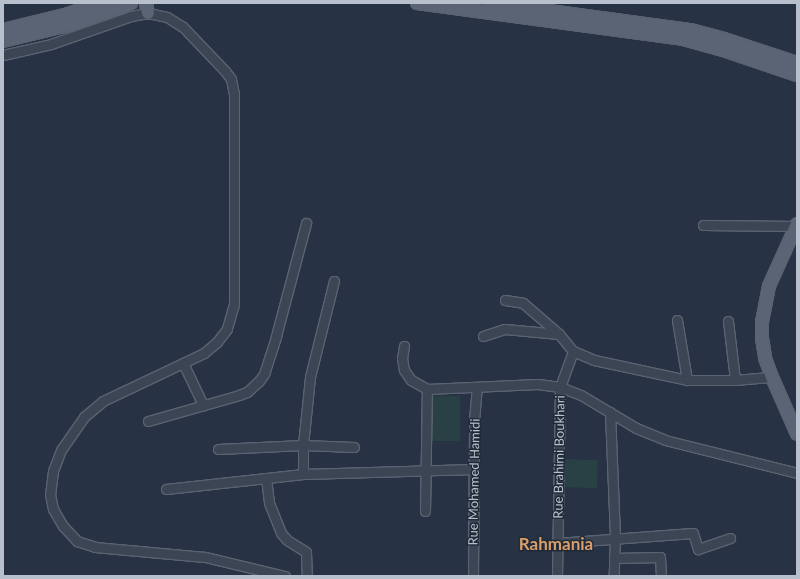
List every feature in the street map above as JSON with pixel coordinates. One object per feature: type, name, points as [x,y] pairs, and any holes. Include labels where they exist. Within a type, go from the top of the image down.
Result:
[{"type":"main road","points":[[3,30],[68,14],[100,3]]},
{"type":"main road","points":[[3,40],[72,24],[131,3]]},
{"type":"main road","points":[[417,3],[683,39],[724,50],[797,75]]},
{"type":"main road","points":[[490,3],[691,30],[724,39],[797,63]]},
{"type":"main road","points":[[797,225],[769,286],[762,321],[762,338],[772,377],[797,434]]},
{"type":"street","points":[[3,55],[51,44],[131,16],[147,8],[167,17],[183,27],[231,79],[234,89],[233,312],[227,328],[217,342],[207,350],[184,363],[134,385],[103,402],[84,417],[61,450],[53,470],[50,494],[53,509],[63,526],[77,541],[94,547],[205,557],[285,576]]},
{"type":"street","points":[[148,421],[247,392],[259,381],[264,374],[306,223]]},
{"type":"street","points":[[704,225],[797,225]]},
{"type":"street","points":[[303,474],[303,445],[310,377],[334,281]]},
{"type":"street","points":[[505,300],[523,303],[560,334],[573,351],[594,360],[687,380],[735,380],[772,377]]},
{"type":"street","points":[[677,320],[687,380]]},
{"type":"street","points":[[728,321],[735,380]]},
{"type":"street","points":[[483,336],[505,329],[560,334]]},
{"type":"street","points":[[404,346],[402,358],[404,370],[411,380],[427,388],[476,388],[538,384],[560,387],[581,395],[636,428],[679,445],[797,473]]},
{"type":"street","name":"Rue Brahimi Boukhari","points":[[557,576],[560,387],[573,351]]},
{"type":"street","points":[[184,363],[203,405]]},
{"type":"street","points":[[425,511],[427,388]]},
{"type":"street","name":"Rue Mohamed Hamidi","points":[[473,576],[476,388]]},
{"type":"street","points":[[610,412],[615,538],[614,576]]},
{"type":"street","points":[[218,450],[303,445],[354,447]]},
{"type":"street","points":[[166,489],[303,474],[474,469]]},
{"type":"street","points":[[266,478],[269,503],[281,533],[287,540],[306,552],[307,576]]},
{"type":"street","points":[[557,543],[693,533],[698,549],[730,538]]},
{"type":"street","points":[[614,558],[660,557],[661,576]]},
{"type":"green space","points":[[427,396],[460,396],[460,441],[427,441]]},
{"type":"green space","points":[[562,459],[598,460],[597,488],[561,487]]},
{"type":"district","name":"Rahmania","points":[[556,544]]}]
